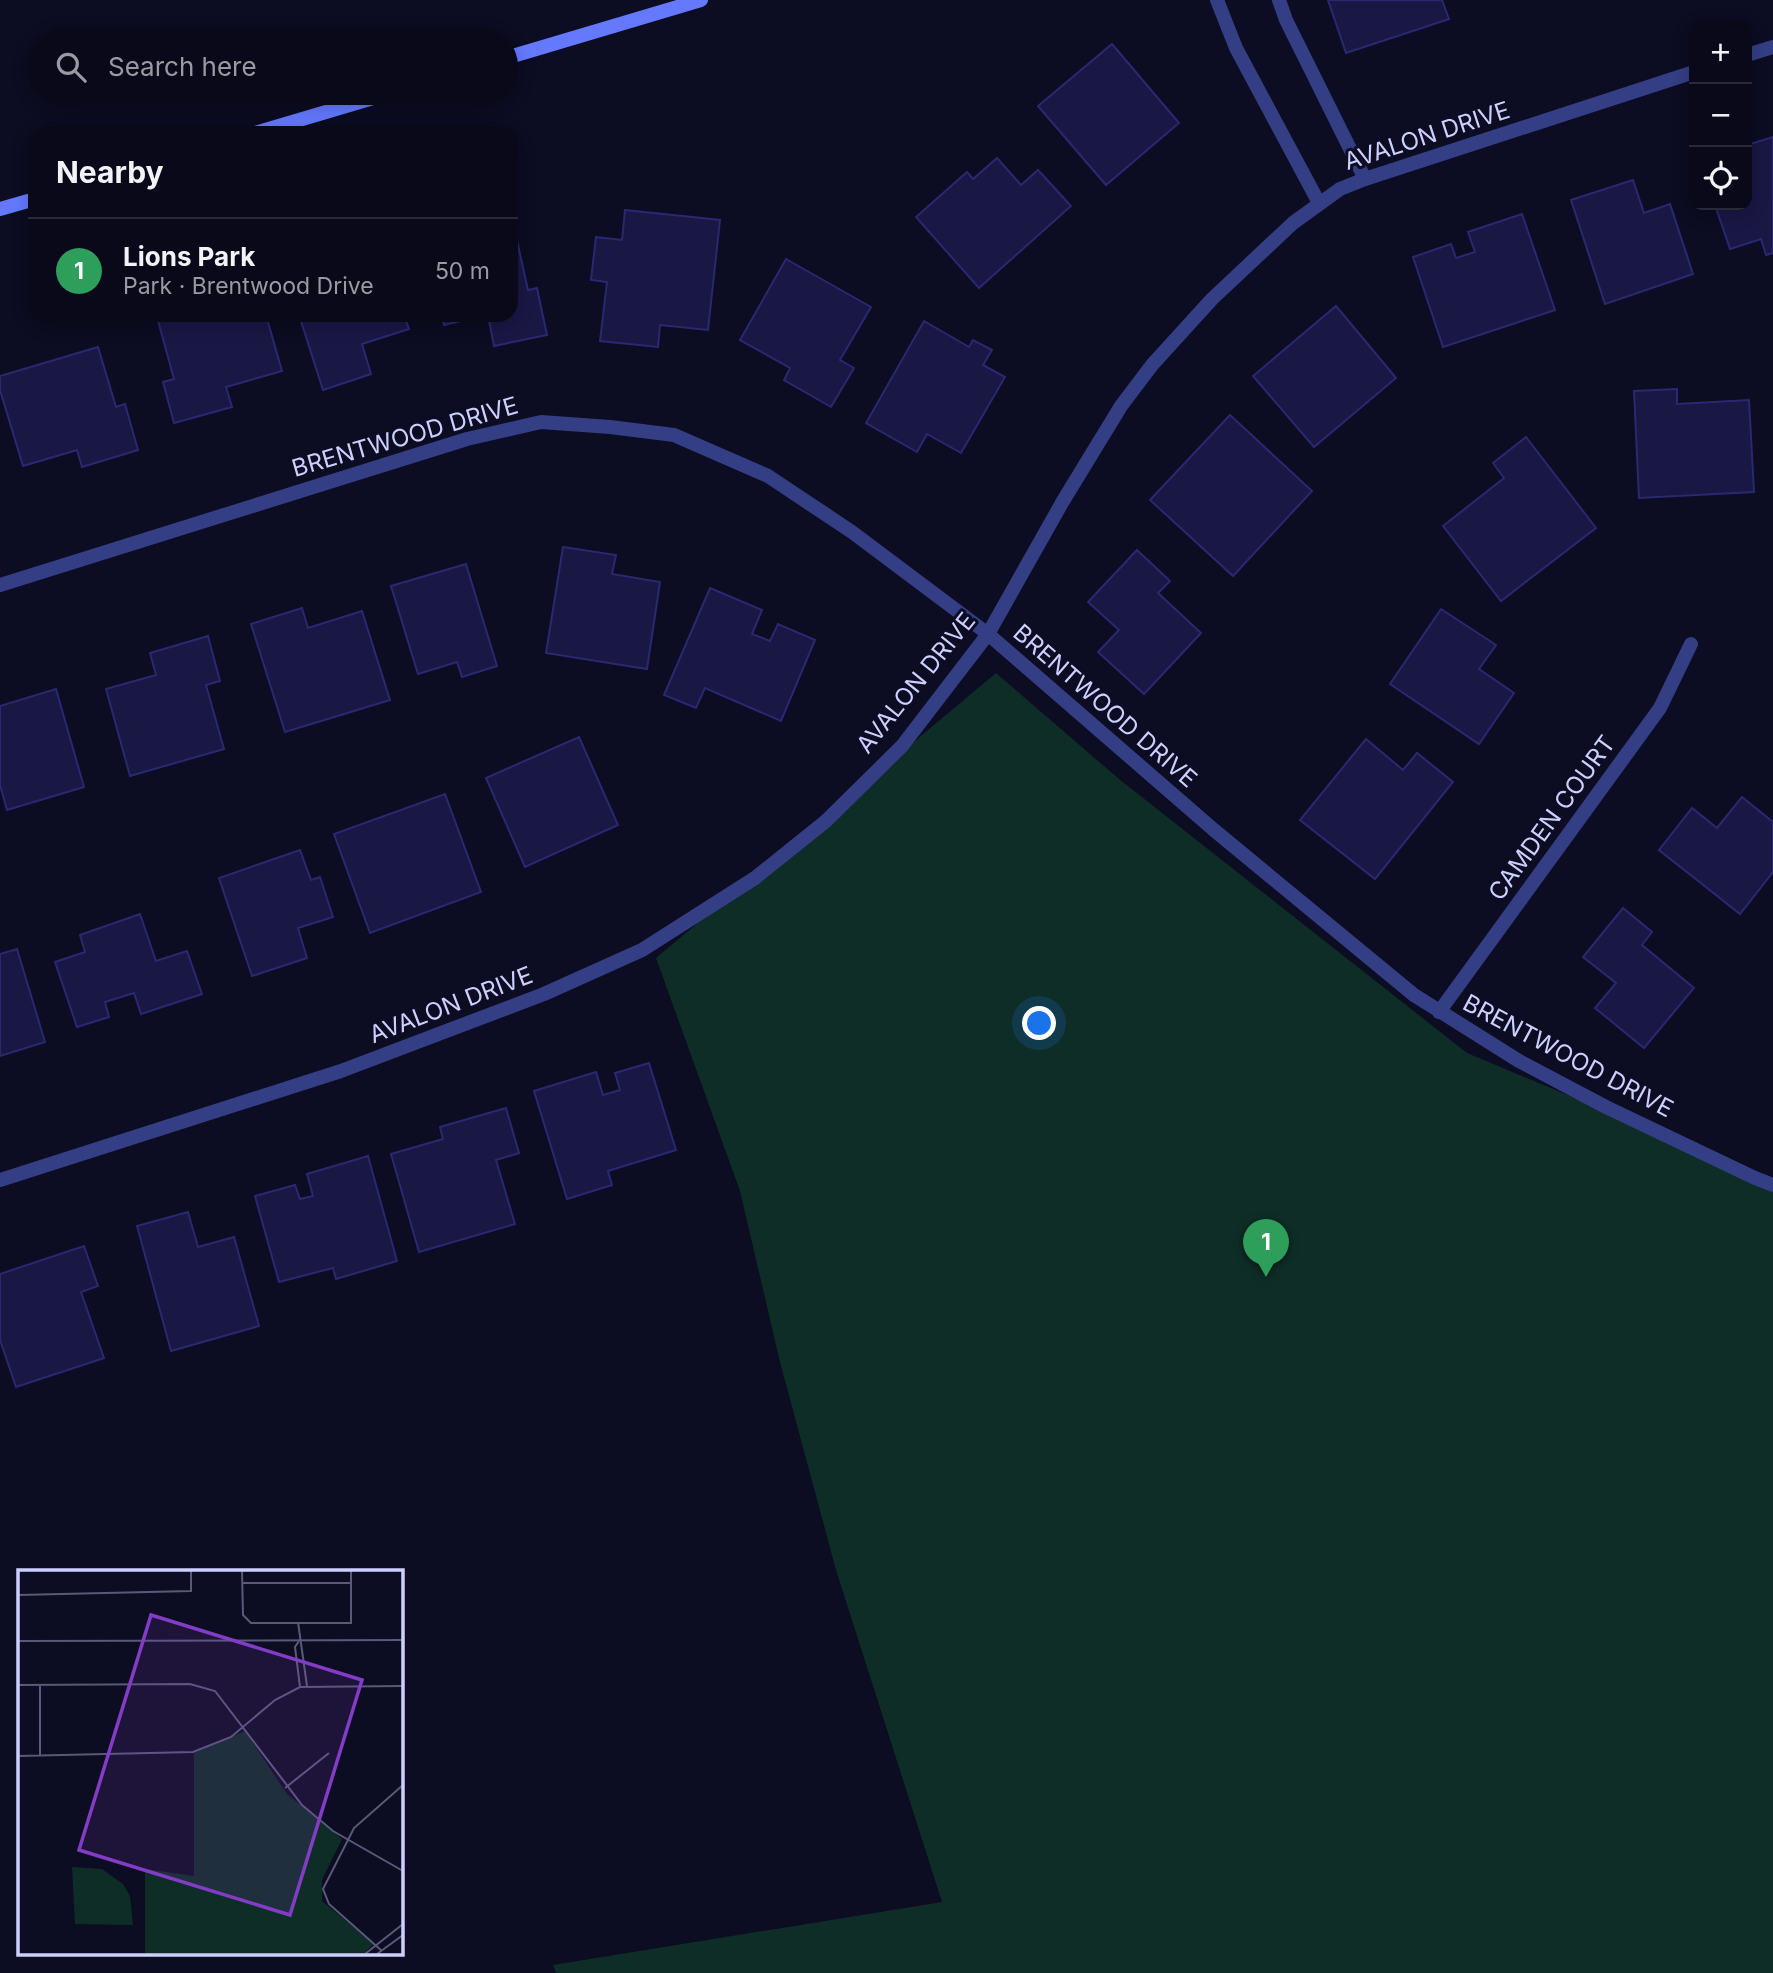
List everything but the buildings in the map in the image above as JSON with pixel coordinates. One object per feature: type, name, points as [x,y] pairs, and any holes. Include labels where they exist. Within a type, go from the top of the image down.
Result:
[{"type":"main road","points":[[518,54],[701,0]]},
{"type":"main road","points":[[279,126],[350,105]]},
{"type":"main road","points":[[0,209],[28,201]]},
{"type":"street","points":[[1217,0],[1236,48],[1319,203]]},
{"type":"street","points":[[1279,0],[1286,20],[1365,179]]},
{"type":"street","points":[[1752,53],[1773,47]]},
{"type":"street","name":"AVALON DRIVE","points":[[0,1180],[341,1071],[544,995],[642,950],[755,878],[826,821],[902,746],[988,634],[1063,501],[1121,406],[1152,365],[1212,299],[1293,223],[1340,189],[1365,179],[1689,74]]},
{"type":"street","name":"BRENTWOOD DRIVE","points":[[0,585],[467,439],[541,422],[674,435],[768,477],[852,532],[988,634],[1214,830],[1414,995],[1519,1061],[1595,1101],[1773,1185]]},
{"type":"street","name":"CAMDEN COURT","points":[[1439,1012],[1660,708],[1691,644]]},
{"type":"green space","points":[[996,673],[1119,779],[1467,1053],[1773,1181],[1773,1973],[556,1973],[553,1965],[942,1902],[836,1570],[780,1362],[740,1191],[656,958]]},
{"type":"place","name":"Lions Park","points":[[1266,1277]]}]
